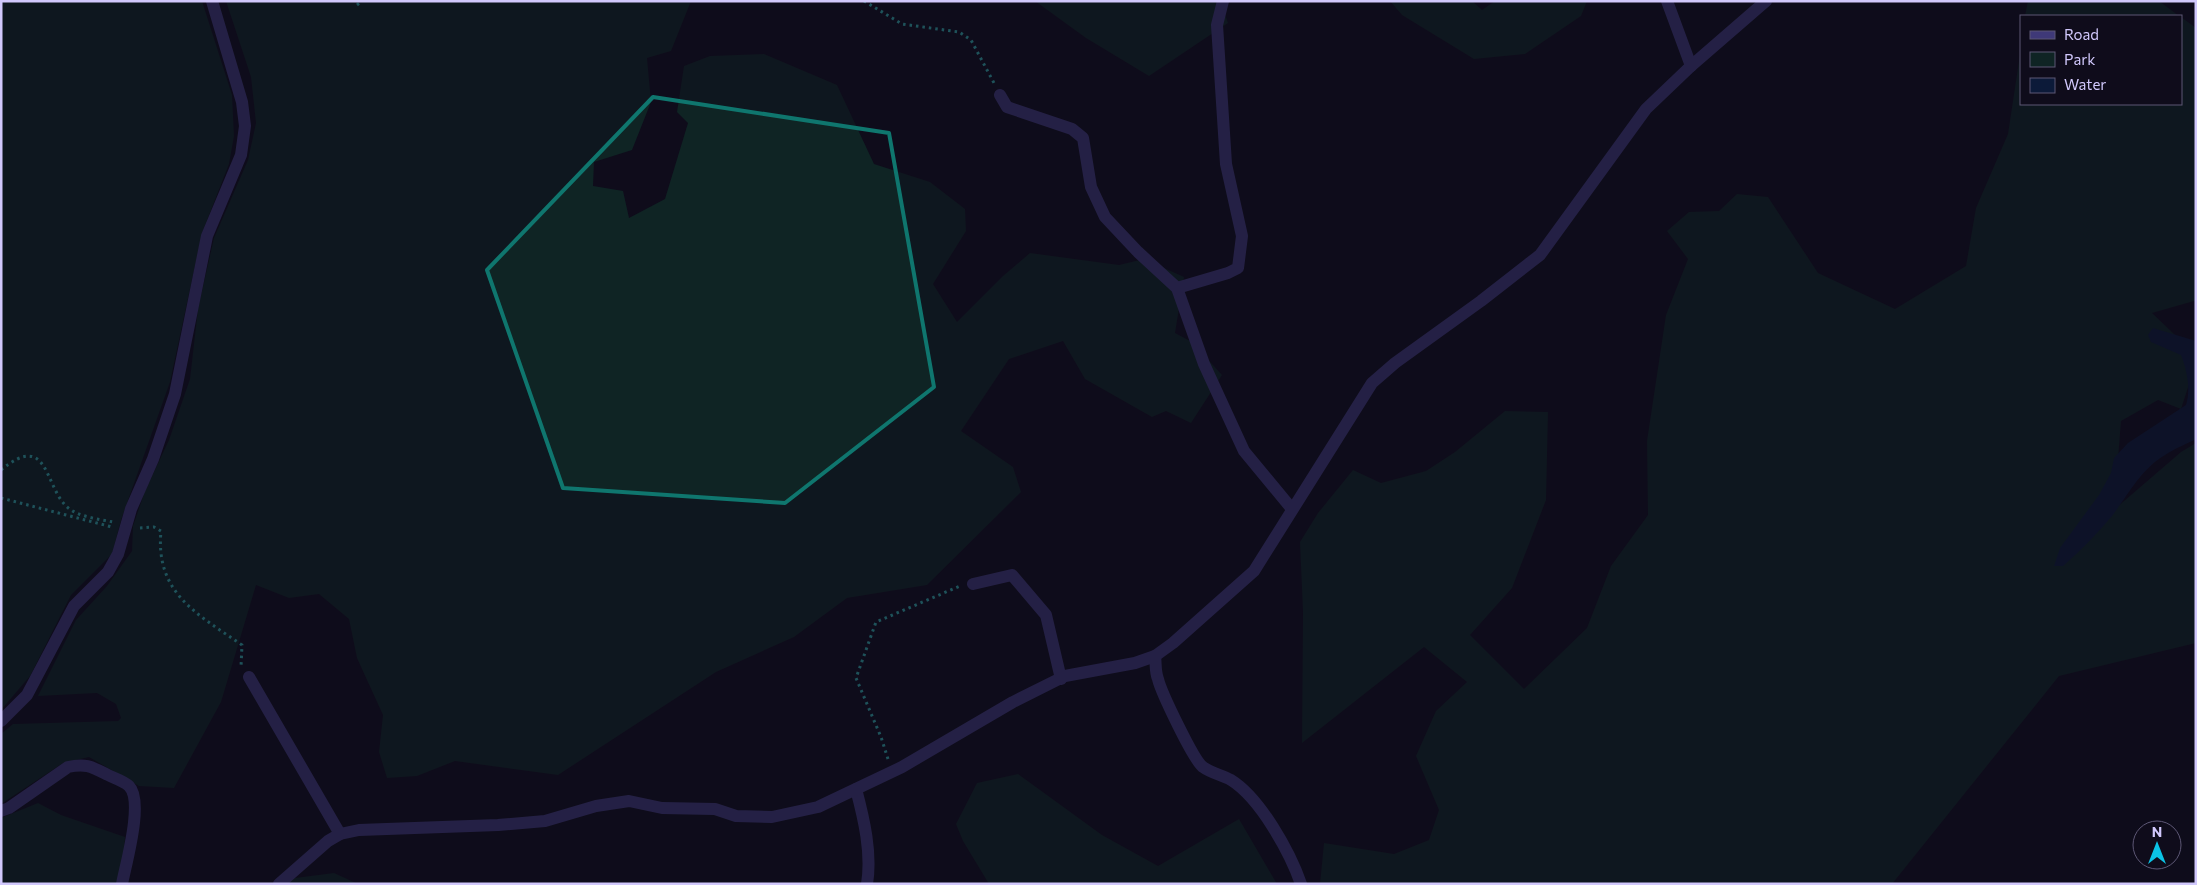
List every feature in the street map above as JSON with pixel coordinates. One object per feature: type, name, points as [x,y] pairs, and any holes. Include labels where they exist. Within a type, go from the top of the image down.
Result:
[{"type":"street","points":[[1,721],[27,695],[74,606],[108,572],[118,554],[124,528],[153,458],[175,394],[207,236],[241,155],[245,126],[242,102],[212,1]]},
{"type":"street","points":[[1177,288],[1228,273],[1238,268],[1240,258],[1242,236],[1226,154],[1217,25],[1223,1]]},
{"type":"street","points":[[1667,1],[1691,66]]},
{"type":"street","points":[[279,884],[328,841],[340,834],[359,830],[498,825],[545,821],[596,806],[630,801],[662,808],[715,810],[736,816],[772,818],[818,807],[892,772],[1012,702],[1061,679],[1135,663],[1155,656],[1173,643],[1254,571],[1372,383],[1395,363],[1481,302],[1540,255],[1646,109],[1691,66],[1766,1]]},
{"type":"street","points":[[1000,95],[1007,107],[1072,129],[1083,138],[1091,187],[1105,217],[1138,252],[1177,288],[1204,364],[1244,451],[1292,510]]},
{"type":"street","points":[[973,584],[1012,575],[1046,615],[1061,679]]},
{"type":"street","points":[[1155,656],[1157,676],[1166,700],[1202,766],[1230,780],[1248,793],[1279,837],[1295,866],[1301,884]]},
{"type":"street","points":[[249,677],[340,834]]},
{"type":"street","points":[[1,811],[9,808],[68,767],[76,765],[85,764],[128,785],[133,792],[135,810],[122,884]]},
{"type":"street","points":[[856,789],[862,814],[868,859],[867,884]]},
{"type":"path","points":[[358,5],[362,1]]},
{"type":"path","points":[[864,1],[902,24],[959,32],[971,40],[1000,95]]},
{"type":"path","points":[[1,470],[20,456],[30,456],[39,461],[47,470],[65,505],[74,512],[124,528]]},
{"type":"path","points":[[1,498],[124,528],[154,527],[162,531],[160,545],[163,563],[173,590],[186,605],[242,645],[241,666],[249,677]]},
{"type":"path","points":[[892,772],[881,737],[856,678],[876,622],[959,587],[973,584]]},
{"type":"highlighted area","points":[[653,97],[889,133],[934,387],[785,503],[563,488],[487,270]]},
{"type":"green space","points":[[1,1],[202,1],[232,95],[234,136],[229,164],[202,233],[170,382],[121,520],[112,554],[71,595],[30,676],[1,710]]},
{"type":"green space","points":[[226,1],[691,1],[671,51],[647,58],[651,102],[632,150],[594,162],[593,186],[623,191],[629,218],[665,199],[688,123],[677,112],[684,66],[710,56],[764,54],[837,85],[874,164],[930,182],[965,209],[966,231],[933,284],[957,322],[1003,276],[1030,253],[1119,265],[1144,259],[1184,277],[1175,333],[1192,342],[1222,375],[1191,423],[1166,411],[1152,417],[1085,379],[1063,341],[1009,359],[961,431],[1013,467],[1021,492],[927,585],[847,598],[794,637],[716,672],[558,775],[455,761],[417,776],[387,778],[379,752],[383,715],[357,658],[349,619],[319,594],[289,598],[256,585],[221,702],[174,788],[139,786],[89,757],[63,763],[1,804],[1,734],[13,724],[118,721],[121,718],[116,704],[97,693],[38,696],[76,620],[107,586],[132,551],[133,526],[145,491],[169,440],[190,379],[198,309],[214,238],[248,160],[256,123],[251,77]]},
{"type":"green space","points":[[1035,1],[1220,1],[1228,23],[1149,76],[1086,38]]},
{"type":"green space","points":[[1390,1],[1472,1],[1482,10],[1495,1],[1587,1],[1581,16],[1525,54],[1474,59],[1402,15]]},
{"type":"green space","points":[[2028,1],[2159,1],[2178,15],[2025,15]]},
{"type":"green space","points":[[2182,18],[2196,28],[2196,302],[2152,313],[2196,355],[2196,363],[2181,409],[2158,400],[2121,421],[2116,485],[2073,545],[2181,452],[2196,443],[2196,643],[2059,676],[1892,884],[1320,884],[1324,843],[1394,854],[1429,840],[1439,810],[1416,756],[1436,711],[1467,682],[1424,647],[1302,743],[1303,612],[1300,542],[1318,513],[1353,470],[1381,483],[1426,471],[1455,452],[1505,411],[1548,412],[1546,500],[1512,588],[1470,635],[1524,689],[1587,628],[1611,566],[1648,515],[1647,441],[1666,315],[1688,259],[1667,231],[1689,212],[1719,211],[1737,194],[1768,197],[1818,273],[1895,309],[1966,266],[1976,208],[2008,134],[2020,55],[2020,105],[2182,105]]},
{"type":"green space","points":[[1018,774],[1102,835],[1158,866],[1239,819],[1277,884],[989,884],[963,841],[956,824],[977,783]]},
{"type":"green space","points":[[38,803],[61,815],[125,837],[122,879],[127,884],[1,884],[1,818]]},
{"type":"green space","points":[[334,873],[358,884],[286,884],[295,878]]},
{"type":"water","points":[[2153,328],[2196,341],[2196,439],[2169,453],[2149,467],[2112,516],[2094,536],[2063,566],[2054,566],[2060,548],[2099,495],[2111,473],[2114,458],[2128,443],[2186,405],[2188,380],[2181,355],[2151,342],[2148,335]]}]
